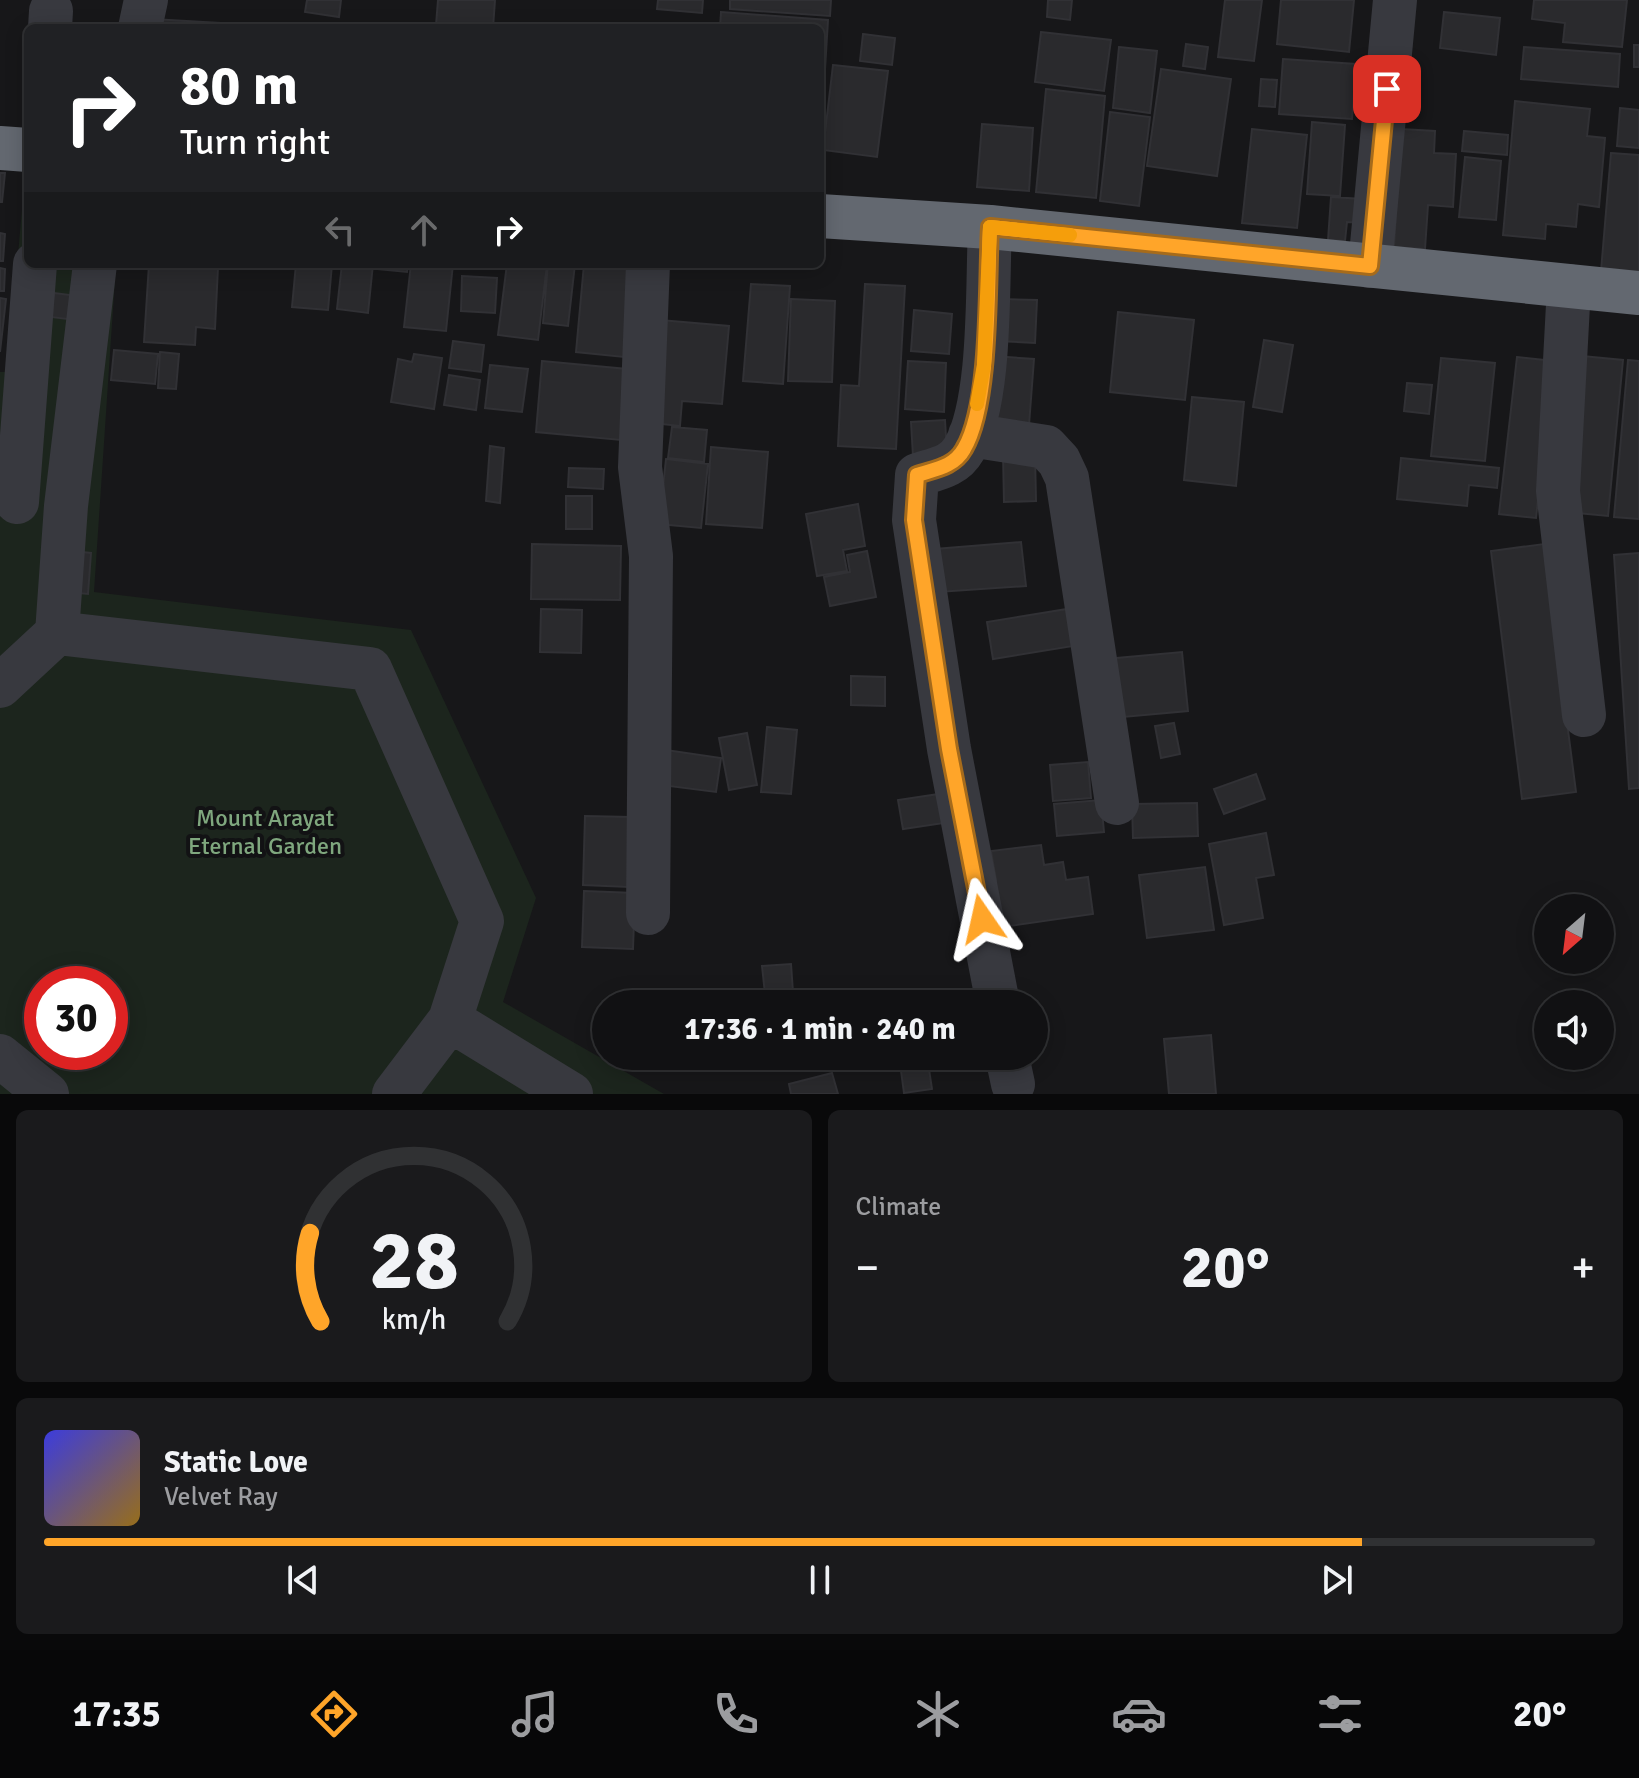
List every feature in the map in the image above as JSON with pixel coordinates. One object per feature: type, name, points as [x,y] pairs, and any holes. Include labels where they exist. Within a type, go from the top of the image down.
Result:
[{"type":"highway","points":[[0,148],[24,150]]},
{"type":"highway","points":[[824,216],[990,227],[1639,293]]},
{"type":"street","points":[[141,24],[146,0]]},
{"type":"street","points":[[1370,266],[1395,0]]},
{"type":"street","points":[[990,227],[984,365],[970,435],[964,450],[944,468],[917,475],[914,520],[949,749],[995,990]]},
{"type":"street","points":[[35,268],[8,501],[66,506]]},
{"type":"street","points":[[0,686],[57,633],[66,506],[95,268]]},
{"type":"street","points":[[648,268],[640,467],[651,556],[648,913]]},
{"type":"street","points":[[1569,286],[1558,491],[1584,715]]},
{"type":"street","points":[[970,435],[1046,447],[1059,461],[1067,478],[1117,803]]},
{"type":"street","points":[[57,633],[370,669],[482,921],[450,1020],[394,1094]]},
{"type":"street","points":[[450,1020],[571,1094]]},
{"type":"street","points":[[0,1056],[47,1094]]},
{"type":"green space","name":"Mount Arayat Eternal Garden","points":[[23,197],[24,268],[116,268],[94,592],[411,630],[536,898],[503,1002],[592,1053],[592,1070],[622,1070],[664,1094],[0,1094],[0,372],[8,372]]},
{"type":"building","points":[[307,0],[341,0],[339,17],[305,12]]},
{"type":"building","points":[[438,0],[495,0],[493,24],[436,24]]},
{"type":"building","points":[[658,0],[703,0],[702,13],[657,9]]},
{"type":"building","points":[[730,0],[831,0],[830,16],[730,9]]},
{"type":"building","points":[[1048,0],[1072,0],[1070,20],[1047,17]]},
{"type":"building","points":[[1225,0],[1262,0],[1254,61],[1218,57]]},
{"type":"building","points":[[1281,0],[1354,0],[1349,52],[1277,44]]},
{"type":"building","points":[[1534,0],[1627,0],[1622,47],[1563,42],[1565,23],[1532,19]]},
{"type":"building","points":[[721,12],[828,20],[824,86],[824,24],[720,24]]},
{"type":"building","points":[[1444,12],[1500,18],[1496,55],[1440,48]]},
{"type":"building","points":[[152,19],[240,24],[152,24]]},
{"type":"building","points":[[1041,32],[1111,40],[1104,91],[1035,82]]},
{"type":"building","points":[[863,34],[895,38],[892,65],[860,61]]},
{"type":"building","points":[[1186,44],[1208,47],[1205,69],[1183,66]]},
{"type":"building","points":[[1634,45],[1639,45],[1639,67],[1634,67]]},
{"type":"building","points":[[1119,47],[1157,51],[1150,113],[1113,108]]},
{"type":"building","points":[[1524,47],[1620,54],[1618,87],[1521,79]]},
{"type":"building","points":[[1283,59],[1356,64],[1352,119],[1279,114]]},
{"type":"building","points":[[833,65],[888,71],[877,157],[824,150]]},
{"type":"building","points":[[1161,69],[1231,79],[1217,176],[1147,166]]},
{"type":"building","points":[[1261,79],[1277,80],[1275,107],[1259,106]]},
{"type":"building","points":[[1046,89],[1105,96],[1096,198],[1036,192]]},
{"type":"building","points":[[1515,101],[1590,109],[1587,136],[1605,138],[1599,207],[1578,204],[1576,227],[1546,224],[1545,239],[1503,235]]},
{"type":"building","points":[[1620,108],[1639,110],[1639,148],[1617,146]]},
{"type":"building","points":[[1110,112],[1150,117],[1139,206],[1100,201]]},
{"type":"building","points":[[1312,122],[1345,125],[1340,196],[1307,194]]},
{"type":"building","points":[[982,124],[1033,128],[1029,191],[977,187]]},
{"type":"building","points":[[1252,129],[1307,135],[1297,228],[1242,223]]},
{"type":"building","points":[[1401,129],[1435,131],[1434,153],[1456,154],[1453,207],[1428,205],[1425,249],[1394,247]]},
{"type":"building","points":[[1464,131],[1508,135],[1507,155],[1462,151]]},
{"type":"building","points":[[1611,153],[1639,155],[1639,274],[1601,271]]},
{"type":"building","points":[[1465,157],[1501,161],[1496,220],[1459,217]]},
{"type":"building","points":[[0,173],[5,173],[2,202],[0,202]]},
{"type":"building","points":[[1331,197],[1363,199],[1362,223],[1347,222],[1345,241],[1328,240]]},
{"type":"building","points":[[0,233],[5,234],[3,261],[0,261]]},
{"type":"building","points":[[0,268],[5,269],[4,291],[0,291]]},
{"type":"building","points":[[149,268],[218,268],[215,329],[196,327],[195,345],[144,342]]},
{"type":"building","points":[[296,268],[332,268],[328,310],[292,307]]},
{"type":"building","points":[[342,268],[373,268],[368,313],[337,309]]},
{"type":"building","points":[[378,268],[408,268],[407,272]]},
{"type":"building","points":[[411,268],[453,268],[446,331],[404,327]]},
{"type":"building","points":[[506,268],[547,268],[538,340],[498,335]]},
{"type":"building","points":[[548,268],[575,268],[568,326],[543,323]]},
{"type":"building","points":[[584,268],[632,269],[624,357],[576,352]]},
{"type":"building","points":[[462,276],[497,278],[495,313],[461,311]]},
{"type":"building","points":[[751,284],[790,286],[783,384],[743,381]]},
{"type":"building","points":[[865,284],[905,286],[896,449],[838,446],[841,385],[859,386]]},
{"type":"building","points":[[54,293],[78,296],[75,320],[51,317]]},
{"type":"building","points":[[0,298],[6,299],[0,352]]},
{"type":"building","points":[[791,299],[835,301],[832,382],[788,381]]},
{"type":"building","points":[[1000,299],[1037,300],[1035,343],[998,341]]},
{"type":"building","points":[[914,310],[952,314],[949,354],[911,351]]},
{"type":"building","points":[[1118,312],[1194,320],[1185,400],[1110,392]]},
{"type":"building","points":[[660,320],[729,326],[722,404],[682,401],[680,426],[643,422]]},
{"type":"building","points":[[1264,340],[1293,345],[1282,412],[1253,407]]},
{"type":"building","points":[[453,341],[484,345],[481,372],[449,368]]},
{"type":"building","points":[[114,350],[158,354],[155,384],[111,380]]},
{"type":"building","points":[[160,352],[179,354],[176,389],[158,388]]},
{"type":"building","points":[[414,354],[442,358],[434,409],[391,402],[398,359],[412,362]]},
{"type":"building","points":[[993,356],[1034,359],[1029,425],[988,422]]},
{"type":"building","points":[[1582,356],[1623,360],[1608,516],[1567,512]]},
{"type":"building","points":[[1517,357],[1553,361],[1536,518],[1499,514]]},
{"type":"building","points":[[1441,358],[1495,363],[1485,461],[1431,456]]},
{"type":"building","points":[[1628,360],[1639,361],[1639,519],[1614,517]]},
{"type":"building","points":[[542,361],[627,369],[621,440],[536,432]]},
{"type":"building","points":[[908,361],[946,363],[944,412],[905,409]]},
{"type":"building","points":[[490,365],[528,369],[522,412],[485,408]]},
{"type":"building","points":[[449,375],[480,380],[476,410],[444,405]]},
{"type":"building","points":[[1407,383],[1432,385],[1429,414],[1404,411]]},
{"type":"building","points":[[1192,397],[1244,402],[1236,486],[1184,480]]},
{"type":"building","points":[[945,420],[947,454],[913,456],[911,422]]},
{"type":"building","points":[[672,427],[707,430],[704,462],[668,458]]},
{"type":"building","points":[[490,446],[504,448],[500,503],[486,501]]},
{"type":"building","points":[[711,447],[768,452],[762,528],[706,524]]},
{"type":"building","points":[[1035,453],[1036,501],[1004,502],[1003,454]]},
{"type":"building","points":[[1401,458],[1499,468],[1497,488],[1469,485],[1467,506],[1397,499]]},
{"type":"building","points":[[666,459],[708,464],[701,528],[659,524]]},
{"type":"building","points":[[569,468],[604,469],[603,489],[568,487]]},
{"type":"building","points":[[566,496],[592,496],[592,529],[566,529]]},
{"type":"building","points":[[858,504],[865,546],[843,550],[847,571],[817,576],[806,514]]},
{"type":"building","points":[[1021,542],[1026,586],[938,592],[935,549]]},
{"type":"building","points":[[532,544],[621,546],[620,600],[531,599]]},
{"type":"building","points":[[1544,544],[1576,792],[1522,799],[1491,551]]},
{"type":"building","points":[[72,551],[91,553],[88,594],[69,592]]},
{"type":"building","points":[[867,551],[876,597],[830,606],[824,577],[850,572],[847,555]]},
{"type":"building","points":[[1639,553],[1639,788],[1629,789],[1614,555]]},
{"type":"building","points":[[541,609],[582,610],[581,653],[540,652]]},
{"type":"building","points":[[1067,609],[1073,646],[993,659],[987,622]]},
{"type":"building","points":[[1182,652],[1188,711],[1112,718],[1106,659]]},
{"type":"building","points":[[851,676],[885,677],[885,706],[851,705]]},
{"type":"building","points":[[1174,723],[1180,754],[1161,758],[1155,726]]},
{"type":"building","points":[[767,727],[797,730],[791,794],[761,792]]},
{"type":"building","points":[[747,733],[757,785],[729,790],[719,738]]},
{"type":"building","points":[[666,750],[721,758],[716,792],[661,785]]},
{"type":"building","points":[[1088,762],[1091,798],[1053,801],[1050,765]]},
{"type":"building","points":[[1256,774],[1265,799],[1224,814],[1214,789]]},
{"type":"building","points":[[939,794],[944,823],[903,829],[898,800]]},
{"type":"building","points":[[1101,800],[1104,832],[1057,836],[1054,804]]},
{"type":"building","points":[[1197,803],[1198,836],[1133,838],[1132,804]]},
{"type":"building","points":[[585,816],[631,817],[629,887],[583,885]]},
{"type":"building","points":[[1266,833],[1274,875],[1256,878],[1263,918],[1224,925],[1209,844]]},
{"type":"building","points":[[1041,845],[1044,865],[1063,862],[1066,880],[1088,877],[1093,914],[989,929],[996,880],[991,851]]},
{"type":"building","points":[[1205,867],[1214,930],[1147,938],[1139,875]]},
{"type":"building","points":[[584,891],[635,893],[633,949],[582,947]]},
{"type":"building","points":[[791,964],[793,990],[765,990],[762,966]]},
{"type":"building","points":[[1211,1035],[1216,1094],[1169,1094],[1164,1039]]},
{"type":"building","points":[[901,1070],[929,1070],[932,1089],[904,1093]]},
{"type":"building","points":[[832,1073],[838,1094],[791,1094],[789,1084]]},
{"type":"slow traffic","points":[[977,404],[984,365],[990,227],[1070,235]]},
{"type":"route","points":[[982,919],[949,749],[914,520],[913,490],[917,475],[944,468],[964,450],[974,426],[984,365],[990,227],[1370,266],[1387,89]]}]
